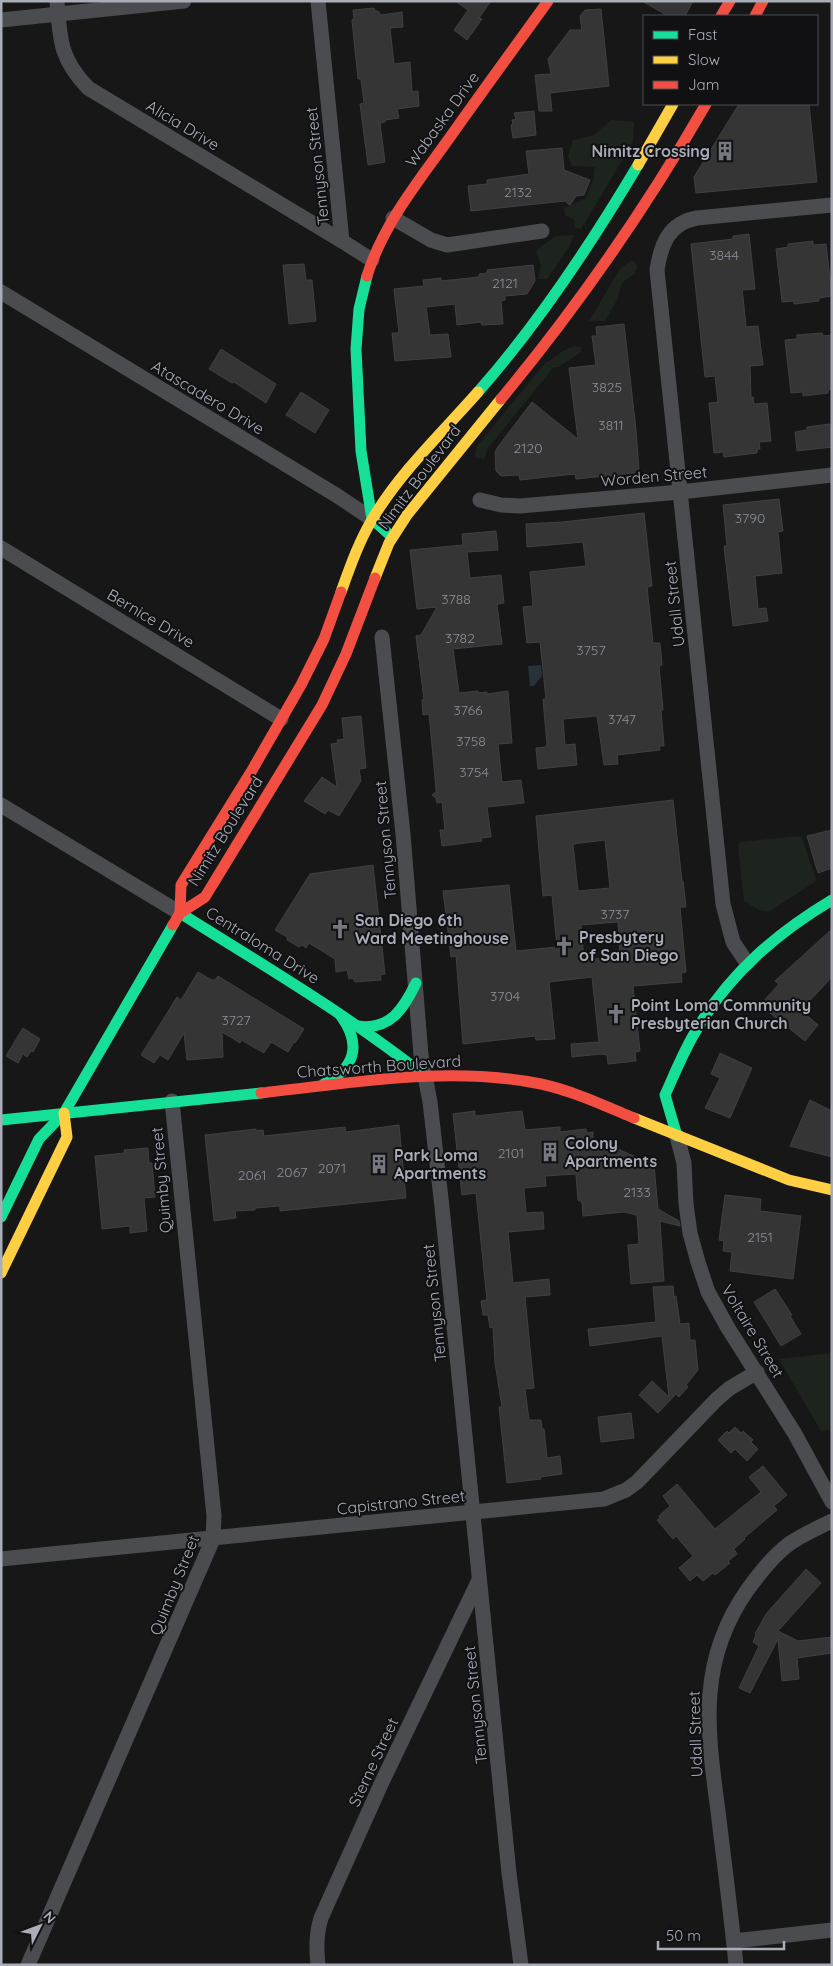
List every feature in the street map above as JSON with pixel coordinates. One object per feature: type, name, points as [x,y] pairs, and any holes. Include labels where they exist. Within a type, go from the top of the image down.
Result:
[{"type":"main road","name":"Wabaska Drive","points":[[372,260],[379,242],[393,218],[429,165],[548,1]]},
{"type":"main road","points":[[723,15],[730,1]]},
{"type":"main road","points":[[755,15],[763,1]]},
{"type":"main road","name":"Nimitz Boulevard","points":[[180,913],[181,885],[302,684],[321,645],[345,579],[372,519],[404,475],[496,371],[541,313],[615,204],[672,105]]},
{"type":"main road","name":"Nimitz Boulevard","points":[[1,1217],[39,1140],[64,1113],[180,913],[205,897],[322,705],[352,642],[392,536],[427,489],[564,320],[616,249],[675,158],[705,105]]},
{"type":"main road","points":[[372,260],[364,284],[359,309],[356,349],[361,451],[372,519]]},
{"type":"main road","name":"Atascadero Drive","points":[[372,519],[392,536]]},
{"type":"main road","points":[[677,1136],[665,1095],[702,1021],[747,963],[780,933],[832,900]]},
{"type":"main road","name":"Centraloma Drive","points":[[180,913],[339,1013],[425,1076]]},
{"type":"main road","points":[[358,1026],[365,1028],[376,1026],[392,1018],[407,1002],[416,983]]},
{"type":"main road","points":[[322,1085],[343,1073],[349,1066],[352,1056],[353,1041],[351,1031],[339,1013]]},
{"type":"main road","name":"Chatsworth Boulevard","points":[[1,1120],[322,1085],[425,1076],[498,1078],[555,1087],[585,1097],[776,1176],[832,1190]]},
{"type":"main road","points":[[1,1273],[66,1137],[64,1113]]},
{"type":"street","points":[[1,20],[57,8],[184,1]]},
{"type":"street","name":"Tennyson Street","points":[[318,1],[342,241],[372,260]]},
{"type":"street","name":"Alicia Drive","points":[[57,8],[63,51],[77,76],[88,88],[342,241]]},
{"type":"street","name":"Udall Street","points":[[747,963],[733,942],[724,904],[657,282],[659,258],[666,237],[675,227],[685,221],[697,218],[832,205]]},
{"type":"street","points":[[393,218],[431,240],[447,244],[542,231]]},
{"type":"street","name":"Atascadero Drive","points":[[1,292],[336,495],[372,519]]},
{"type":"street","name":"Worden Street","points":[[480,500],[501,505],[520,506],[680,492],[832,475]]},
{"type":"street","name":"Bernice Drive","points":[[1,548],[282,719]]},
{"type":"street","name":"Tennyson Street","points":[[382,637],[403,834],[420,1048],[430,1102],[440,1188],[509,1872],[521,1965]]},
{"type":"street","name":"Centraloma Drive","points":[[1,805],[180,913]]},
{"type":"street","name":"Quimby Street","points":[[28,1965],[213,1538],[214,1516],[172,1101]]},
{"type":"street","name":"Voltaire Street","points":[[677,1136],[684,1163],[686,1204],[690,1232],[703,1278],[718,1310],[795,1434],[832,1502]]},
{"type":"street","name":"Capistrano Street","points":[[1,1559],[604,1499],[626,1490],[648,1472],[717,1399],[730,1388],[757,1372]]},
{"type":"street","name":"Udall Street","points":[[736,1965],[710,1749],[709,1701],[712,1668],[728,1624],[755,1580],[789,1544],[832,1520]]},
{"type":"street","name":"Sterne Street","points":[[318,1965],[316,1943],[317,1930],[321,1918],[382,1782],[479,1579]]},
{"type":"street","points":[[734,1940],[832,1930]]},
{"type":"shaded area","points":[[611,120],[634,122],[633,142],[581,229],[575,228],[574,220],[565,215],[564,208],[585,199],[593,181],[595,167],[572,166],[568,157],[573,140],[594,135]]},
{"type":"shaded area","points":[[574,235],[569,247],[547,279],[538,279],[541,265],[536,251],[555,236]]},
{"type":"shaded area","points":[[632,260],[638,267],[634,274],[622,283],[617,300],[605,321],[589,321],[620,269]]},
{"type":"shaded area","points":[[575,346],[582,347],[581,352],[559,367],[554,367],[488,448],[484,459],[474,457],[477,446],[545,363]]},
{"type":"shaded area","points":[[541,665],[542,676],[534,686],[530,686],[528,666]]},
{"type":"shaded area","points":[[799,836],[802,838],[816,879],[815,882],[770,911],[760,910],[744,901],[738,845],[741,842]]},
{"type":"shaded area","points":[[832,1353],[832,1430],[821,1431],[779,1359]]},
{"type":"building","points":[[455,1],[491,1],[479,18],[482,19],[467,40],[454,30],[468,10]]},
{"type":"building","points":[[642,1],[693,1],[686,15],[666,15]]},
{"type":"building","points":[[374,8],[381,15],[402,12],[403,27],[390,28],[394,64],[410,62],[412,92],[418,91],[419,106],[397,109],[399,118],[385,120],[385,122],[380,123],[385,162],[368,165],[360,104],[364,103],[361,79],[358,79],[352,20],[354,19],[353,10]]},
{"type":"building","points":[[601,9],[609,86],[550,93],[552,111],[539,111],[535,75],[551,74],[548,59],[570,30],[582,30],[580,16],[585,10]]},
{"type":"building","name":"Nimitz Crossing","points":[[738,105],[809,105],[817,182],[696,193],[694,177]]},
{"type":"building","points":[[534,111],[536,135],[513,138],[511,125],[513,124],[512,120],[516,119],[514,113]]},
{"type":"building","points":[[562,148],[564,170],[590,180],[584,195],[576,196],[570,205],[565,201],[471,211],[468,186],[487,184],[487,180],[529,174],[526,151]]},
{"type":"building","points":[[749,234],[755,289],[742,290],[746,327],[758,326],[763,365],[750,366],[751,397],[753,397],[754,404],[767,403],[771,441],[759,442],[760,449],[757,449],[757,453],[724,457],[723,452],[714,453],[709,403],[718,402],[715,376],[705,377],[691,244],[733,239],[733,236]]},
{"type":"building","points":[[813,241],[813,245],[826,244],[832,296],[819,298],[819,301],[794,304],[794,301],[782,302],[776,249],[788,247],[788,244]]},
{"type":"building","points":[[304,264],[306,280],[312,280],[316,321],[289,324],[283,265]]},
{"type":"building","points":[[533,265],[535,281],[527,294],[505,296],[505,300],[501,301],[503,324],[482,325],[481,322],[457,325],[455,304],[426,307],[430,335],[448,334],[451,357],[395,361],[392,333],[399,333],[394,289],[424,286],[423,280],[441,278],[441,281],[479,277],[479,274],[487,273],[487,270]]},
{"type":"building","points":[[624,324],[639,470],[635,470],[635,473],[576,479],[575,474],[520,480],[519,475],[501,476],[496,471],[495,453],[497,448],[532,402],[578,439],[569,368],[596,365],[592,336],[597,336],[596,327]]},
{"type":"building","points":[[822,333],[823,336],[832,335],[832,389],[828,390],[828,393],[803,396],[803,392],[791,393],[785,340],[797,339],[797,335]]},
{"type":"building","points":[[221,349],[276,384],[266,403],[234,382],[232,383],[209,369]]},
{"type":"building","points":[[301,392],[329,410],[315,433],[286,415]]},
{"type":"building","points":[[830,424],[832,447],[797,451],[795,432],[807,430],[807,427]]},
{"type":"building","points":[[779,499],[783,531],[778,532],[782,573],[755,576],[758,609],[766,608],[768,621],[733,626],[724,546],[727,546],[723,505]]},
{"type":"building","points":[[644,513],[652,586],[647,587],[653,643],[660,643],[662,665],[659,666],[664,746],[659,746],[660,750],[617,755],[618,764],[604,765],[597,716],[563,719],[565,745],[575,744],[577,765],[538,769],[536,748],[546,747],[547,744],[543,699],[546,699],[540,642],[527,643],[523,607],[533,606],[530,572],[586,566],[583,542],[527,547],[526,524]]},
{"type":"building","points":[[496,531],[498,550],[467,552],[470,578],[501,575],[504,603],[497,604],[502,644],[453,649],[459,693],[478,691],[478,693],[487,692],[487,694],[508,691],[512,743],[498,744],[502,782],[521,780],[524,803],[487,807],[491,837],[481,838],[482,841],[442,846],[440,830],[445,830],[442,802],[437,803],[436,798],[432,795],[436,792],[436,788],[429,714],[423,715],[422,700],[424,700],[416,636],[421,635],[437,607],[417,609],[410,550],[463,545],[462,534]]},
{"type":"building","points":[[361,716],[366,768],[359,769],[361,781],[339,816],[328,810],[325,814],[304,801],[322,777],[337,787],[331,744],[338,743],[337,740],[344,739],[342,718]]},
{"type":"building","points":[[673,800],[686,907],[680,907],[686,972],[681,973],[682,982],[633,986],[640,1051],[635,1052],[636,1061],[608,1064],[607,1055],[601,1054],[572,1057],[571,1044],[599,1042],[592,977],[549,982],[555,1039],[536,1040],[535,1036],[463,1044],[456,956],[451,957],[443,891],[509,885],[516,951],[557,947],[552,895],[543,896],[536,816]],"holes":[[[605,840],[610,888],[578,891],[573,844]],[[618,922],[620,956],[584,960],[581,925]]]},
{"type":"building","points":[[832,830],[832,868],[818,873],[807,836]]},
{"type":"building","points":[[373,865],[385,974],[380,975],[381,980],[355,982],[353,978],[349,979],[347,970],[336,972],[335,959],[309,943],[306,948],[302,945],[299,947],[275,930],[310,874]]},
{"type":"building","points":[[832,929],[832,977],[801,1010],[818,1025],[805,1041],[760,1005],[779,984],[775,981]]},
{"type":"building","points":[[198,972],[212,980],[215,980],[218,976],[304,1029],[288,1052],[271,1042],[264,1053],[241,1040],[240,1043],[222,1032],[223,1057],[187,1060],[184,1033],[168,1060],[160,1055],[154,1063],[141,1055],[177,997],[181,1000]]},
{"type":"building","points":[[23,1028],[40,1039],[33,1052],[31,1051],[27,1057],[23,1054],[18,1063],[6,1056]]},
{"type":"building","points":[[720,1053],[752,1068],[730,1118],[705,1108],[720,1078],[711,1074]]},
{"type":"building","points":[[810,1100],[832,1111],[832,1157],[790,1146]]},
{"type":"building","points":[[475,1111],[475,1116],[522,1111],[525,1130],[560,1127],[560,1132],[586,1129],[587,1133],[593,1132],[593,1138],[654,1165],[658,1209],[679,1221],[680,1226],[660,1221],[664,1281],[631,1284],[628,1245],[639,1244],[637,1215],[624,1212],[583,1216],[582,1202],[578,1200],[576,1174],[545,1176],[546,1186],[524,1188],[526,1213],[543,1212],[544,1229],[508,1232],[513,1283],[549,1279],[550,1295],[525,1297],[534,1388],[525,1389],[529,1420],[541,1420],[542,1429],[544,1429],[547,1458],[560,1456],[562,1474],[540,1477],[541,1479],[507,1483],[499,1407],[502,1407],[495,1363],[493,1327],[490,1328],[488,1315],[483,1315],[481,1301],[487,1300],[476,1193],[462,1195],[453,1114]]},
{"type":"building","points":[[399,1125],[406,1198],[280,1211],[280,1206],[255,1208],[255,1210],[235,1211],[236,1218],[214,1221],[205,1135],[256,1129],[256,1131],[263,1130],[264,1136],[345,1127],[346,1132]]},
{"type":"building","points":[[148,1148],[149,1163],[152,1163],[155,1197],[144,1198],[147,1231],[130,1233],[130,1226],[102,1229],[95,1156],[125,1153],[124,1150]]},
{"type":"building","points":[[725,1195],[761,1199],[760,1211],[801,1216],[793,1279],[730,1271],[732,1252],[723,1251],[724,1241],[719,1240]]},
{"type":"building","points":[[673,1286],[680,1324],[689,1323],[690,1340],[695,1340],[698,1370],[686,1385],[688,1387],[679,1397],[676,1394],[658,1413],[639,1395],[652,1381],[669,1397],[662,1336],[590,1346],[588,1329],[656,1322],[653,1287]]},
{"type":"building","points":[[775,1289],[792,1315],[790,1316],[801,1334],[781,1346],[754,1302]]},
{"type":"building","points":[[631,1413],[634,1438],[601,1442],[598,1417]]},
{"type":"building","points":[[735,1427],[753,1440],[751,1442],[758,1449],[747,1461],[735,1449],[731,1453],[718,1440],[727,1431],[729,1433]]},
{"type":"building","points":[[763,1466],[787,1495],[774,1506],[777,1510],[734,1549],[737,1554],[728,1561],[730,1563],[715,1575],[713,1573],[703,1581],[697,1575],[690,1581],[679,1568],[693,1556],[676,1536],[673,1539],[657,1520],[670,1506],[663,1496],[677,1484],[715,1529],[761,1492],[749,1477]]},
{"type":"building","points":[[806,1569],[821,1583],[778,1631],[798,1641],[832,1637],[832,1653],[797,1658],[799,1679],[782,1681],[778,1639],[750,1693],[739,1688],[759,1646],[753,1642],[755,1634],[766,1614]]},
{"type":"traffic: fast","points":[[478,392],[543,311],[602,224],[638,165]]},
{"type":"traffic: fast","points":[[367,276],[359,309],[356,349],[361,451],[372,519],[392,537]]},
{"type":"traffic: fast","points":[[677,1136],[665,1095],[688,1045],[710,1009],[724,990],[756,956],[792,926],[832,900]]},
{"type":"traffic: fast","points":[[180,913],[336,1011],[425,1076]]},
{"type":"traffic: fast","points":[[1,1217],[39,1139],[64,1113],[173,925]]},
{"type":"traffic: fast","points":[[358,1026],[369,1027],[379,1025],[394,1016],[401,1009],[416,983]]},
{"type":"traffic: fast","points":[[324,1084],[343,1071],[352,1055],[352,1037],[341,1016]]},
{"type":"traffic: fast","points":[[1,1120],[261,1093]]},
{"type":"traffic: slow","points":[[638,165],[672,105]]},
{"type":"traffic: slow","points":[[341,592],[363,536],[384,501],[409,468],[478,392]]},
{"type":"traffic: slow","points":[[375,578],[389,543],[407,515],[501,399]]},
{"type":"traffic: slow","points":[[1,1273],[67,1137],[64,1113]]},
{"type":"traffic: slow","points":[[634,1118],[789,1180],[832,1190]]},
{"type":"traffic: jam","points":[[367,276],[382,239],[402,205],[548,1]]},
{"type":"traffic: jam","points":[[722,15],[730,1]]},
{"type":"traffic: jam","points":[[756,15],[763,1]]},
{"type":"traffic: jam","points":[[501,399],[610,256],[705,105]]},
{"type":"traffic: jam","points":[[173,925],[180,913],[205,897],[322,705],[346,654],[375,578]]},
{"type":"traffic: jam","points":[[180,913],[181,885],[251,772],[301,685],[324,639],[341,592]]},
{"type":"traffic: jam","points":[[261,1093],[401,1078],[471,1076],[541,1084],[565,1090],[634,1118]]},
{"type":"place","name":"Nimitz Crossing","points":[[725,151]]},
{"type":"place","name":"San Diego 6th Ward Meetinghouse","points":[[340,929]]},
{"type":"place","name":"Presbytery of San Diego","points":[[564,946]]},
{"type":"place","name":"Point Loma Community Presbyterian Church","points":[[616,1014]]},
{"type":"place","name":"Colony Apartments","points":[[550,1152]]},
{"type":"place","name":"Park Loma Apartments","points":[[379,1164]]}]
